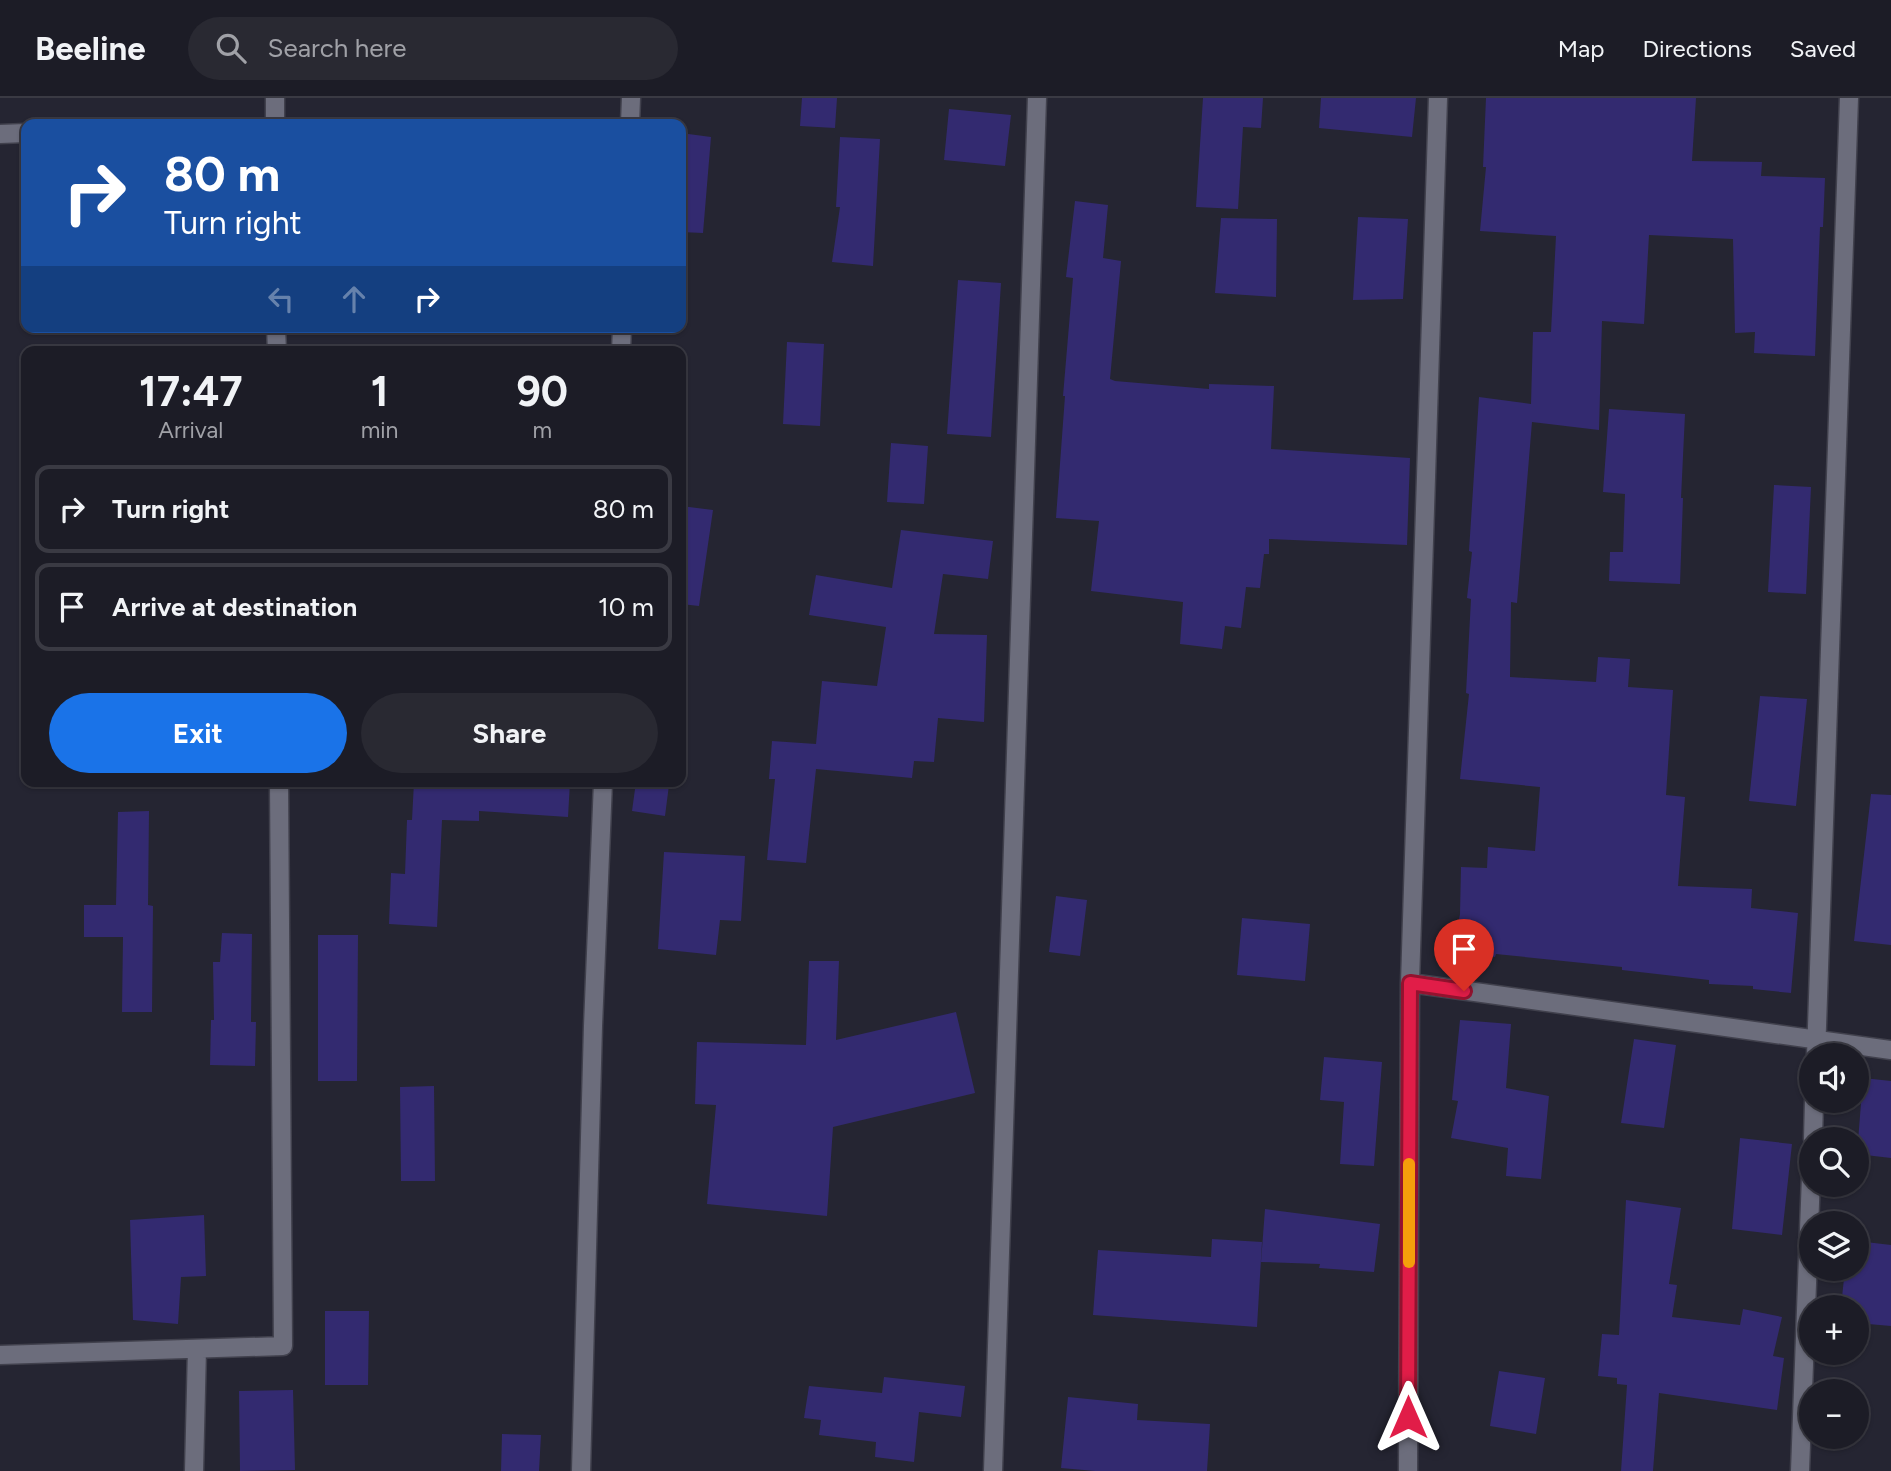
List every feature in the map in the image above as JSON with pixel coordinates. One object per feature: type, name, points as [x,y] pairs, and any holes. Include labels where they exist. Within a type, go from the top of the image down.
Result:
[{"type":"street","points":[[275,98],[275,119]]},
{"type":"street","points":[[630,119],[631,98]]},
{"type":"street","points":[[993,1471],[1037,98]]},
{"type":"street","points":[[1408,1471],[1410,983],[1438,98]]},
{"type":"street","points":[[1816,1043],[1849,98]]},
{"type":"street","points":[[0,134],[21,133]]},
{"type":"street","points":[[0,1355],[283,1346],[279,787]]},
{"type":"street","points":[[581,1471],[593,1026],[603,787]]},
{"type":"street","points":[[1410,983],[1799,1044]]},
{"type":"street","points":[[1869,1048],[1891,1049]]},
{"type":"street","points":[[1800,1471],[1810,1197]]},
{"type":"street","points":[[194,1471],[197,1349]]},
{"type":"building","points":[[802,98],[837,98],[835,128],[800,126]]},
{"type":"building","points":[[1203,98],[1263,98],[1261,128],[1243,127],[1238,209],[1196,207]]},
{"type":"building","points":[[1321,98],[1416,98],[1412,137],[1319,128]]},
{"type":"building","points":[[1486,98],[1696,98],[1692,161],[1762,162],[1761,176],[1825,178],[1823,227],[1820,227],[1815,356],[1754,353],[1755,332],[1735,333],[1733,239],[1649,235],[1644,324],[1602,321],[1599,430],[1532,422],[1517,603],[1511,602],[1510,677],[1596,682],[1598,657],[1630,659],[1628,687],[1673,690],[1666,795],[1685,797],[1678,886],[1752,889],[1751,908],[1798,913],[1791,993],[1753,989],[1753,986],[1709,984],[1709,980],[1622,970],[1622,967],[1453,951],[1460,914],[1461,867],[1487,868],[1488,847],[1535,851],[1540,787],[1460,779],[1469,694],[1466,693],[1471,599],[1467,598],[1472,552],[1469,551],[1479,397],[1531,404],[1533,332],[1551,332],[1556,236],[1480,231],[1486,167],[1483,167]]},
{"type":"building","points":[[949,109],[1011,115],[1005,166],[944,160]]},
{"type":"building","points":[[686,134],[711,137],[703,233],[686,232]]},
{"type":"building","points":[[840,137],[880,139],[873,266],[832,262],[840,207],[836,207]]},
{"type":"building","points":[[1075,201],[1108,205],[1103,258],[1121,261],[1110,379],[1209,389],[1209,384],[1274,386],[1271,449],[1410,458],[1407,545],[1269,539],[1269,554],[1264,554],[1260,588],[1246,587],[1241,628],[1225,626],[1222,649],[1180,644],[1183,602],[1091,591],[1099,521],[1056,518],[1073,278],[1066,277]]},
{"type":"building","points":[[1358,217],[1408,219],[1403,299],[1353,300]]},
{"type":"building","points":[[1221,218],[1277,219],[1276,297],[1215,293]]},
{"type":"building","points":[[958,280],[1001,283],[991,437],[947,434]]},
{"type":"building","points":[[787,342],[824,344],[820,426],[783,424]]},
{"type":"building","points":[[1609,409],[1685,414],[1680,584],[1609,581],[1610,552],[1623,552],[1625,494],[1603,492]]},
{"type":"building","points":[[891,443],[928,446],[924,504],[887,502]]},
{"type":"building","points":[[1774,485],[1811,487],[1806,594],[1768,592]]},
{"type":"building","points":[[686,507],[713,510],[699,606],[686,605]]},
{"type":"building","points":[[901,530],[993,541],[988,579],[943,574],[934,634],[987,635],[984,722],[938,718],[934,762],[914,761],[912,778],[816,769],[806,863],[767,860],[775,779],[769,779],[772,741],[816,744],[822,681],[877,686],[886,627],[809,615],[816,575],[892,588]]},
{"type":"building","points":[[1760,696],[1807,699],[1796,806],[1749,801]]},
{"type":"building","points":[[414,787],[570,787],[568,817],[479,811],[479,821],[442,820],[437,927],[389,924],[391,873],[405,874],[407,820],[412,820]]},
{"type":"building","points":[[635,787],[669,787],[665,816],[632,811]]},
{"type":"building","points":[[1871,794],[1891,795],[1891,945],[1854,941]]},
{"type":"building","points":[[149,811],[148,905],[153,906],[152,1012],[122,1012],[123,937],[84,937],[84,905],[116,905],[118,812]]},
{"type":"building","points":[[664,852],[745,856],[741,921],[720,920],[716,955],[658,949]]},
{"type":"building","points":[[1056,896],[1087,900],[1080,956],[1049,952]]},
{"type":"building","points":[[1242,918],[1310,924],[1305,981],[1237,975]]},
{"type":"building","points":[[222,933],[252,934],[251,1022],[256,1022],[255,1066],[210,1065],[211,1020],[214,1020],[213,962],[220,962]]},
{"type":"building","points":[[318,935],[358,935],[357,1081],[318,1081]]},
{"type":"building","points":[[809,961],[839,961],[836,1040],[956,1012],[975,1093],[833,1127],[827,1216],[707,1204],[716,1105],[695,1104],[697,1042],[806,1045]]},
{"type":"building","points":[[1460,1020],[1511,1024],[1506,1088],[1549,1096],[1541,1179],[1506,1176],[1508,1148],[1451,1138],[1458,1101],[1452,1100]]},
{"type":"building","points":[[1634,1039],[1676,1045],[1664,1128],[1621,1123]]},
{"type":"building","points":[[1324,1057],[1382,1062],[1374,1166],[1340,1164],[1344,1102],[1320,1100]]},
{"type":"building","points":[[1869,1079],[1891,1081],[1891,1158],[1869,1155],[1869,1127],[1859,1127],[1860,1113],[1869,1113]]},
{"type":"building","points":[[434,1086],[435,1181],[401,1181],[400,1087]]},
{"type":"building","points":[[1740,1138],[1792,1144],[1782,1235],[1732,1229]]},
{"type":"building","points":[[1626,1200],[1681,1208],[1669,1284],[1677,1285],[1672,1317],[1740,1325],[1743,1309],[1782,1317],[1773,1356],[1784,1358],[1777,1410],[1659,1393],[1653,1471],[1621,1471],[1627,1385],[1617,1384],[1617,1378],[1598,1376],[1602,1334],[1619,1335]]},
{"type":"building","points":[[1265,1209],[1380,1224],[1374,1272],[1319,1268],[1320,1264],[1261,1262]]},
{"type":"building","points":[[204,1215],[206,1276],[181,1277],[178,1324],[133,1320],[130,1220]]},
{"type":"building","points":[[1212,1239],[1262,1242],[1257,1327],[1093,1315],[1098,1250],[1211,1257]]},
{"type":"building","points":[[1869,1242],[1891,1245],[1891,1326],[1869,1324],[1869,1295],[1842,1295],[1844,1281],[1869,1281]]},
{"type":"building","points":[[325,1311],[369,1311],[368,1385],[325,1385]]},
{"type":"building","points":[[1499,1371],[1545,1378],[1536,1434],[1490,1426]]},
{"type":"building","points":[[884,1377],[965,1386],[961,1417],[919,1412],[914,1462],[875,1457],[876,1442],[819,1435],[821,1420],[804,1418],[809,1386],[882,1393]]},
{"type":"building","points":[[293,1390],[295,1470],[240,1471],[239,1391]]},
{"type":"building","points":[[1068,1397],[1138,1404],[1137,1420],[1210,1424],[1207,1471],[1095,1471],[1061,1468]]},
{"type":"building","points":[[502,1434],[541,1435],[539,1471],[501,1471]]},
{"type":"slow traffic","points":[[1409,1164],[1409,1262]]},
{"type":"route","points":[[1408,1417],[1410,983],[1464,991]]}]
